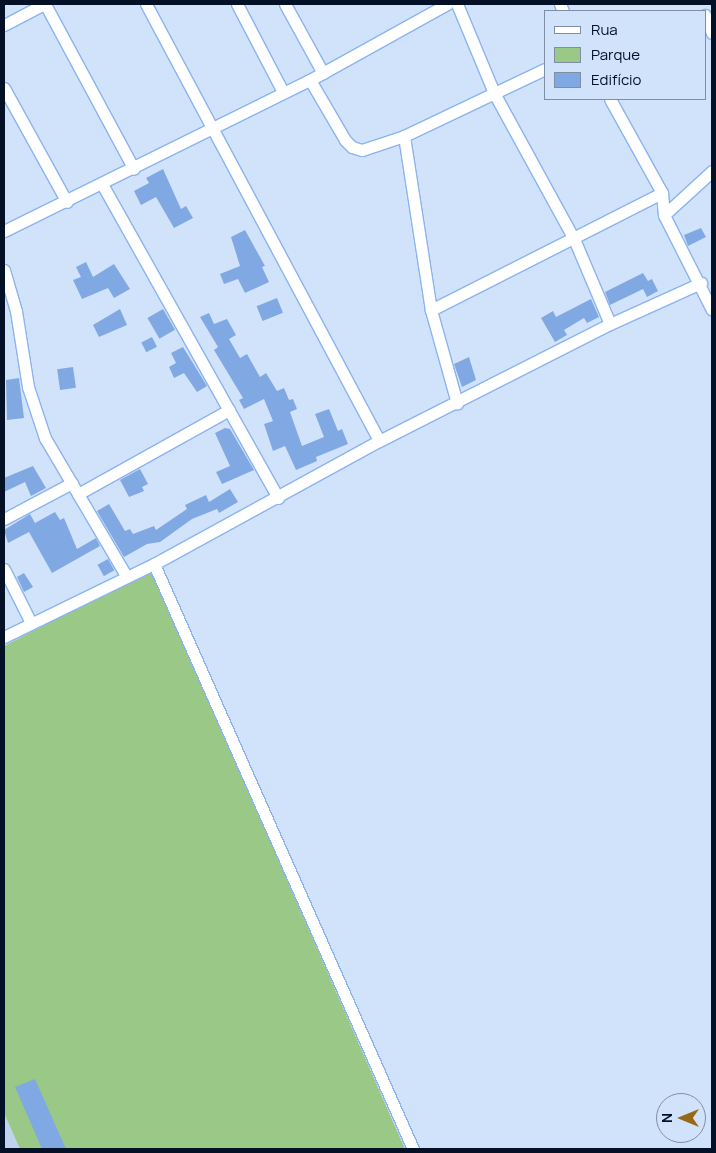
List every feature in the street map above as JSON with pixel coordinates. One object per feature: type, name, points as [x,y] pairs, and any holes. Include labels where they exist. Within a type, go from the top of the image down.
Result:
[{"type":"street","points":[[4,25],[24,9],[44,4],[134,169]]},
{"type":"street","points":[[146,4],[379,441]]},
{"type":"street","points":[[237,4],[283,92]]},
{"type":"street","points":[[285,4],[323,73]]},
{"type":"street","points":[[4,231],[134,169],[212,126],[310,80],[447,4]]},
{"type":"street","points":[[457,4],[494,93],[574,239],[610,324]]},
{"type":"street","points":[[706,20],[712,33]]},
{"type":"street","points":[[310,80],[352,147],[362,150],[404,136],[544,69]]},
{"type":"street","points":[[4,88],[67,202]]},
{"type":"street","points":[[611,100],[662,193],[664,215],[706,287],[712,310]]},
{"type":"street","points":[[404,136],[431,310],[457,403]]},
{"type":"street","points":[[664,215],[712,171]]},
{"type":"street","points":[[102,184],[278,498]]},
{"type":"street","points":[[431,310],[662,193]]},
{"type":"street","points":[[4,270],[16,311],[28,387],[45,438],[127,577]]},
{"type":"street","points":[[4,637],[154,564],[278,498],[379,441],[610,324],[706,287]]},
{"type":"street","points":[[78,494],[229,410]]},
{"type":"street","points":[[4,519],[72,483]]},
{"type":"street","points":[[154,564],[413,1149]]},
{"type":"street","points":[[4,569],[31,623]]},
{"type":"shaded area","points":[[4,1113],[20,1149],[4,1149]]},
{"type":"green space","points":[[151,570],[405,1149],[20,1149],[4,1113],[4,646]]},
{"type":"building","points":[[163,169],[181,209],[186,206],[193,218],[174,228],[156,197],[141,205],[134,191],[149,183],[146,178]]},
{"type":"building","points":[[701,228],[706,237],[688,246],[684,235]]},
{"type":"building","points":[[245,230],[265,266],[262,267],[269,282],[245,293],[238,279],[224,284],[220,274],[240,266],[231,237]]},
{"type":"building","points":[[86,262],[93,277],[114,264],[130,289],[114,298],[108,288],[82,299],[73,280],[81,277],[76,267]]},
{"type":"building","points":[[643,273],[648,281],[652,279],[658,291],[647,297],[643,289],[610,305],[605,292]]},
{"type":"building","points":[[277,298],[283,313],[263,321],[257,306]]},
{"type":"building","points":[[591,299],[599,317],[587,323],[584,318],[564,330],[567,335],[555,342],[541,318],[553,311],[556,317]]},
{"type":"building","points":[[120,309],[127,325],[99,337],[93,325]]},
{"type":"building","points":[[163,309],[175,330],[159,339],[147,318]]},
{"type":"building","points":[[209,313],[214,324],[227,319],[236,335],[229,339],[240,358],[247,354],[260,377],[266,373],[277,391],[284,388],[289,400],[293,399],[297,409],[290,412],[302,446],[324,437],[315,414],[329,409],[338,431],[342,429],[348,444],[316,457],[317,461],[296,470],[285,446],[273,451],[264,424],[273,421],[264,399],[244,409],[239,400],[243,398],[214,350],[218,347],[200,317]]},
{"type":"building","points":[[152,337],[157,347],[146,352],[141,342]]},
{"type":"building","points":[[183,347],[207,386],[197,392],[184,373],[174,378],[169,367],[176,363],[171,353]]},
{"type":"building","points":[[469,357],[476,380],[462,387],[454,364]]},
{"type":"building","points":[[73,367],[76,388],[60,390],[57,369]]},
{"type":"building","points":[[19,378],[24,418],[7,420],[6,380]]},
{"type":"building","points":[[225,428],[230,429],[254,470],[222,484],[216,472],[230,466],[215,433]]},
{"type":"building","points":[[33,466],[46,488],[31,496],[25,482],[4,492],[4,478]]},
{"type":"building","points":[[140,469],[148,484],[142,487],[144,491],[129,497],[120,480]]},
{"type":"building","points":[[230,489],[238,502],[219,513],[217,509],[192,519],[160,542],[147,544],[124,557],[97,511],[109,504],[125,531],[130,529],[133,534],[154,526],[156,530],[187,509],[185,505],[206,495],[209,502]]},
{"type":"building","points":[[55,512],[60,520],[64,518],[77,549],[96,538],[100,546],[52,573],[29,532],[8,543],[4,530],[30,514],[35,523]]},
{"type":"building","points":[[108,559],[114,570],[104,576],[98,565]]},
{"type":"building","points":[[24,573],[33,587],[24,592],[17,577]]},
{"type":"building","points":[[35,1079],[66,1149],[42,1149],[15,1087]]}]
